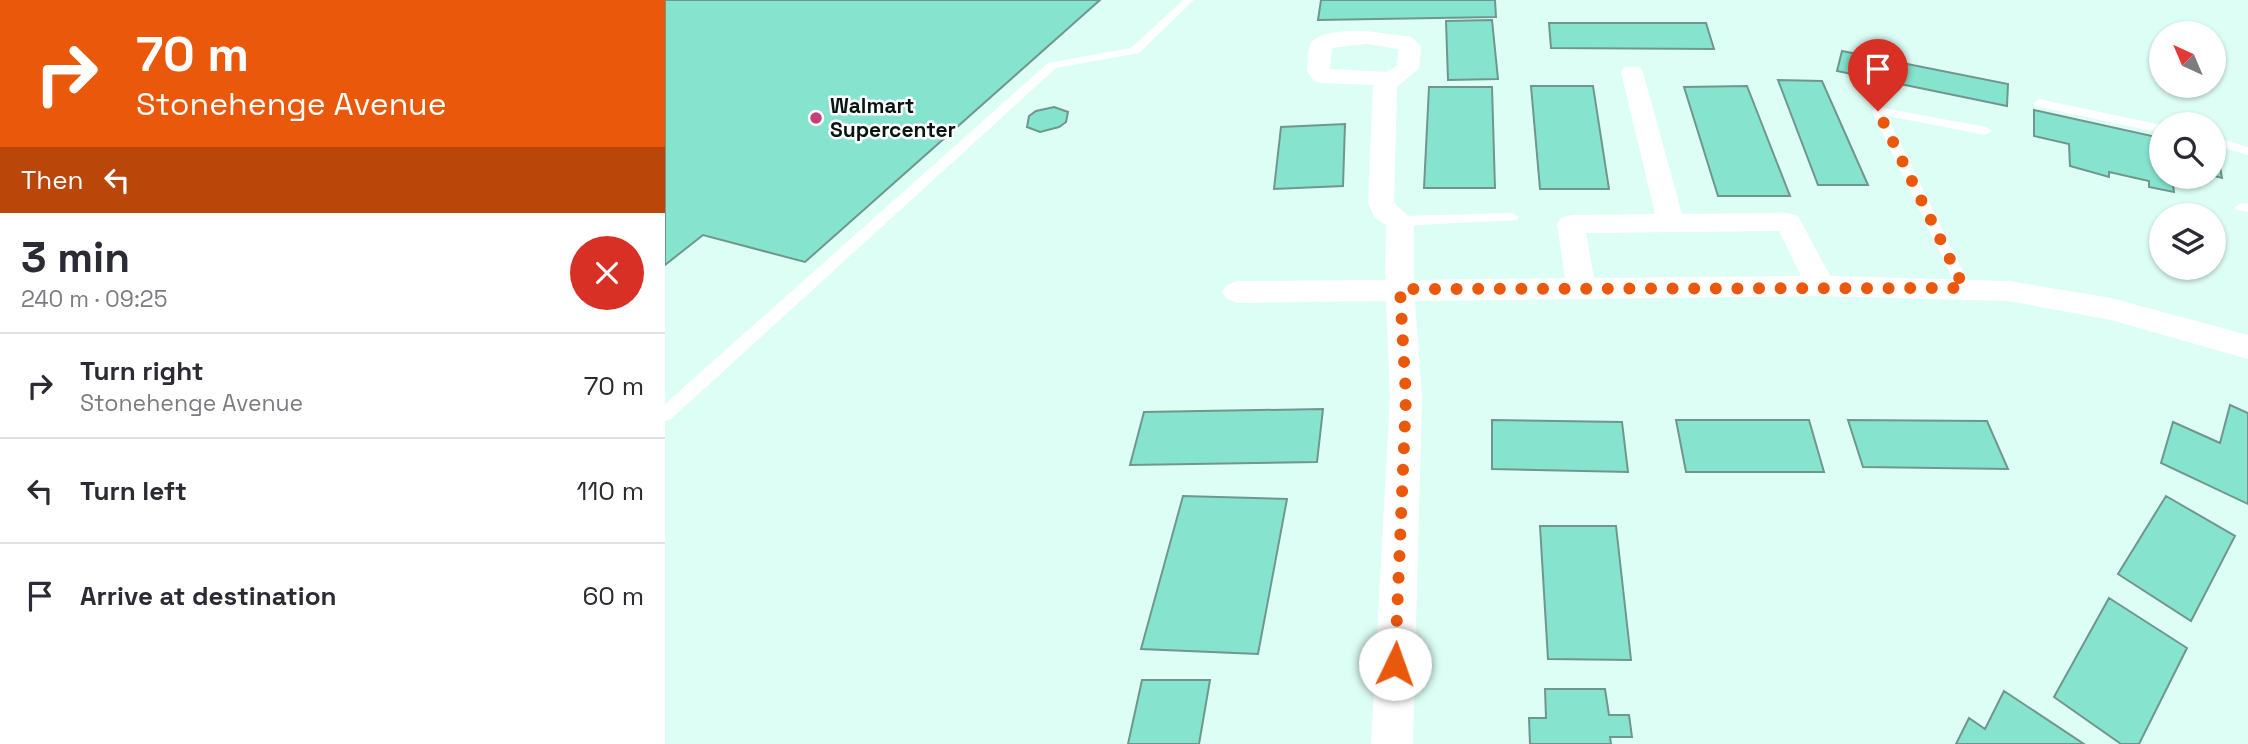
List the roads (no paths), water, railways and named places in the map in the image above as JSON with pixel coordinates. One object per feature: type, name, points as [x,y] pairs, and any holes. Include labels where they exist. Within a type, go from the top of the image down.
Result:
[{"type":"street","points":[[1632,72],[1671,223]]},
{"type":"street","points":[[1391,79],[1385,84],[1381,203],[1384,212],[1400,220],[1400,289],[1406,397],[1392,744]]},
{"type":"street","points":[[1581,288],[1571,224],[1788,222],[1821,286]]},
{"type":"street","points":[[1237,292],[1821,286],[1964,288],[2008,291],[2111,309],[2248,347]]},
{"type":"lane","points":[[667,411],[1052,65],[1135,51],[1189,0]]},
{"type":"lane","points":[[2039,103],[2149,126]]},
{"type":"lane","points":[[1964,288],[1878,111],[1986,131]]},
{"type":"lane","points":[[2226,145],[2248,151]]},
{"type":"lane","points":[[1400,220],[1512,217]]},
{"type":"place","name":"Walmart Supercenter","points":[[816,118]]}]
